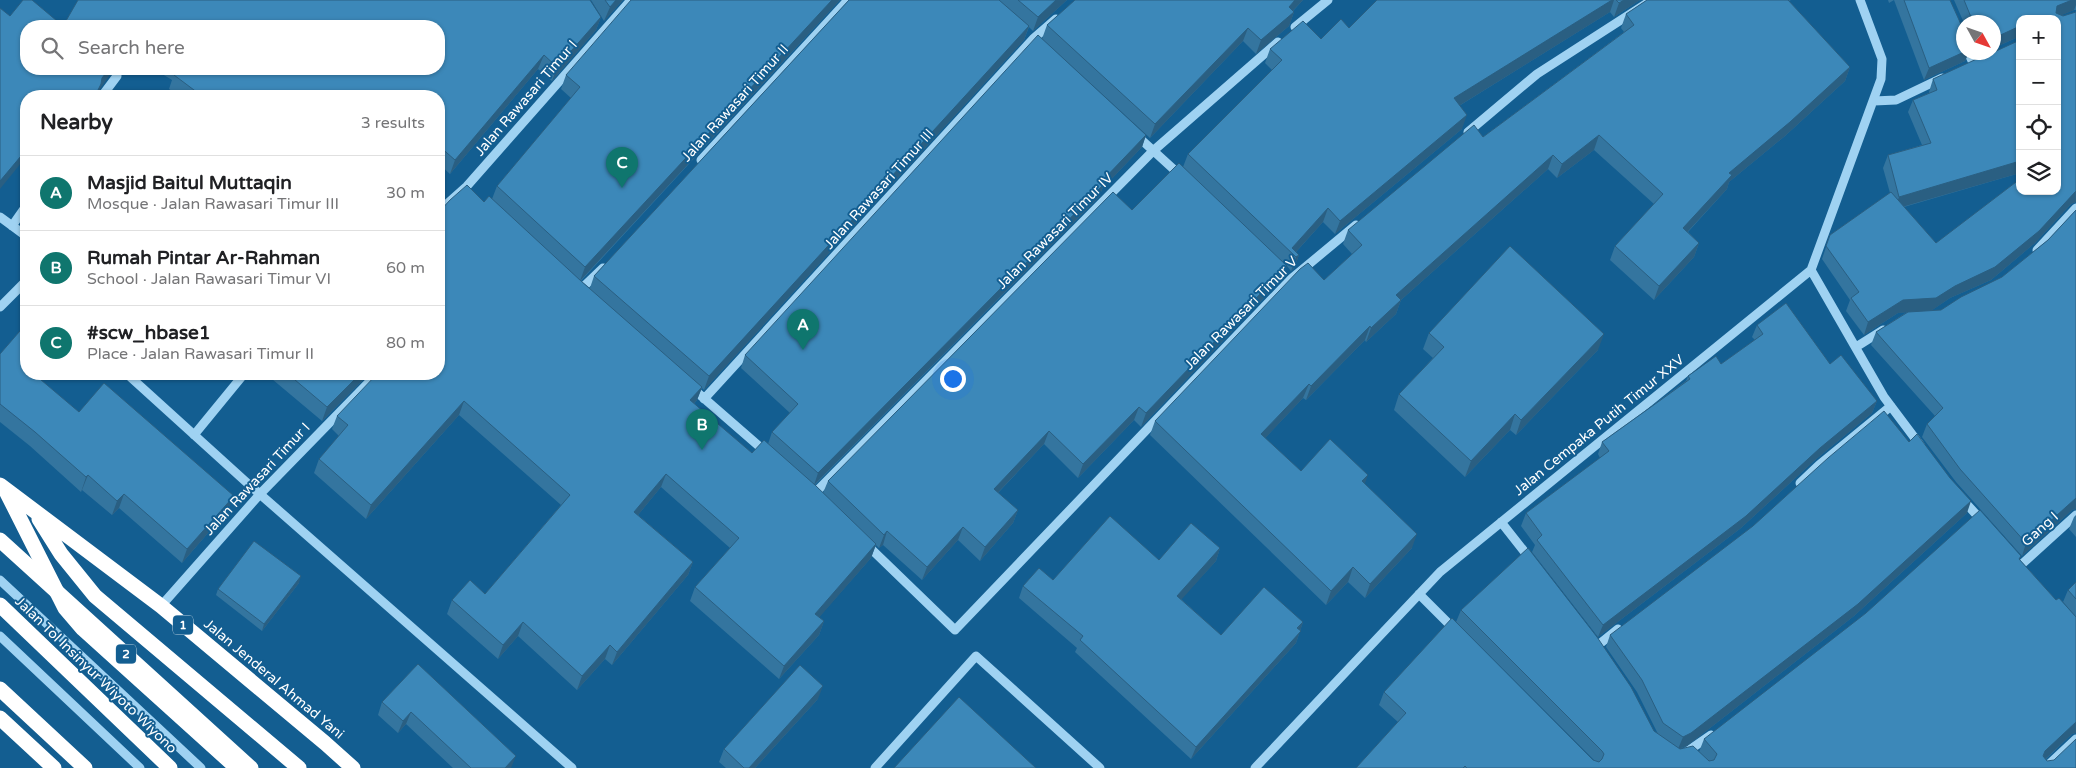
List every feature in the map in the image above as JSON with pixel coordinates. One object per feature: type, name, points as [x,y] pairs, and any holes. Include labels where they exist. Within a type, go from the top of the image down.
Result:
[{"type":"highway","name":"Jalan Jenderal Ahmad Yani","points":[[3,487],[161,606],[353,768]]},
{"type":"highway","name":"Jalan Jenderal Ahmad Yani","points":[[3,487],[65,608],[83,629],[237,768]]},
{"type":"highway","points":[[35,511],[61,554],[95,596],[299,768]]},
{"type":"highway","name":"2","points":[[0,540],[251,768]]},
{"type":"highway","name":"Jalan Tol Insinyur Wiyoto Wiyono","points":[[0,605],[170,768]]},
{"type":"highway","points":[[0,689],[85,768]]},
{"type":"highway","points":[[0,718],[54,768]]},
{"type":"street","name":"Jalan Rawasari Timur I","points":[[445,207],[470,189],[601,26],[631,0]]},
{"type":"street","name":"Jalan Rawasari Timur II","points":[[696,166],[848,0]]},
{"type":"street","name":"Jalan Rawasari Timur IV","points":[[821,501],[810,491],[1153,151],[1328,0]]},
{"type":"street","points":[[1460,138],[1537,74],[1652,0]]},
{"type":"street","points":[[1860,0],[1882,59],[1881,79],[1811,270],[1891,406],[1923,450]]},
{"type":"street","name":"Jalan Rawasari Timur III","points":[[704,399],[1033,40],[1062,13]]},
{"type":"street","points":[[1971,60],[1973,64]]},
{"type":"street","points":[[106,90],[117,76]]},
{"type":"street","points":[[1874,101],[1896,100],[1948,76]]},
{"type":"street","points":[[1125,124],[1188,182]]},
{"type":"street","points":[[2032,254],[2076,208]]},
{"type":"street","points":[[12,226],[20,215]]},
{"type":"street","points":[[0,217],[20,232]]},
{"type":"street","name":"Jalan Rawasari Timur V","points":[[856,535],[955,630],[1288,275],[1360,221]]},
{"type":"street","points":[[580,290],[610,260]]},
{"type":"street","name":"Jalan Cempaka Putih Timur XXV","points":[[1255,768],[1440,572],[1811,270]]},
{"type":"street","points":[[0,307],[20,287]]},
{"type":"street","points":[[1856,347],[1893,323]]},
{"type":"street","points":[[134,380],[260,494],[572,768]]},
{"type":"street","points":[[194,435],[239,380]]},
{"type":"street","name":"Jalan Rawasari Timur I","points":[[161,606],[260,494],[371,380]]},
{"type":"street","points":[[683,380],[778,462]]},
{"type":"street","points":[[1792,491],[1819,465],[1891,406]]},
{"type":"street","points":[[1957,493],[1989,528]]},
{"type":"street","points":[[1968,521],[1976,514]]},
{"type":"street","name":"Gang I","points":[[2021,564],[2076,515]]},
{"type":"street","points":[[1501,522],[1537,568]]},
{"type":"street","points":[[0,580],[200,768]]},
{"type":"street","points":[[1419,594],[1465,640]]},
{"type":"street","points":[[1596,646],[1626,623]]},
{"type":"street","points":[[0,636],[140,768]]},
{"type":"street","points":[[874,768],[976,656],[1100,768]]},
{"type":"street","points":[[1678,756],[1693,754],[1718,730]]},
{"type":"street","points":[[2045,768],[2076,739]]},
{"type":"building","points":[[23,0],[32,0],[56,20],[20,20],[20,75],[104,75],[98,90],[20,90],[20,157],[0,181],[0,8],[10,16]]},
{"type":"building","points":[[78,0],[590,0],[601,17],[557,67],[544,55],[455,160],[445,151],[445,90],[194,90],[174,75],[445,75],[445,20],[66,20]]},
{"type":"building","points":[[605,0],[616,0],[610,7]]},
{"type":"building","points":[[631,0],[832,0],[585,267],[497,186],[580,87],[566,75]]},
{"type":"building","points":[[849,0],[999,0],[1029,26],[709,376],[594,276]]},
{"type":"building","points":[[1018,0],[1056,0],[1038,17]]},
{"type":"building","points":[[1075,0],[1295,0],[1289,7],[1294,12],[1261,40],[1248,28],[1155,124],[1047,25]]},
{"type":"building","points":[[1377,0],[1612,0],[1454,98],[1467,115],[1340,221],[1328,208],[1292,248],[1299,255],[1296,257],[1188,154],[1282,60],[1270,49],[1303,21],[1321,39],[1341,19],[1349,28]]},
{"type":"building","points":[[1647,0],[1788,0],[1850,67],[1790,122],[1729,173],[1732,175],[1683,228],[1699,243],[1659,286],[1615,246],[1663,194],[1599,135],[1562,164],[1553,155],[1396,295],[1401,300],[1371,328],[1370,326],[1311,386],[1309,384],[1261,434],[1301,471],[1330,439],[1368,475],[1362,481],[1417,534],[1370,584],[1353,567],[1331,591],[1155,421],[1300,269],[1308,263],[1324,280],[1362,245],[1348,230],[1474,125],[1483,137],[1634,25],[1626,14]]},
{"type":"building","points":[[1904,0],[1950,0],[1957,15],[1956,56],[1929,68]]},
{"type":"building","points":[[1964,0],[2072,0],[2057,6],[2056,13],[2061,15],[2016,15],[2016,28],[2001,35],[2001,15],[1970,15]]},
{"type":"building","points":[[2076,12],[2076,191],[2039,231],[1995,267],[1955,286],[1936,298],[1903,300],[1868,322],[1851,298],[1859,292],[1826,246],[1830,235],[1891,192],[1936,243],[2016,182],[2016,195],[2061,195],[2061,15]]},
{"type":"building","points":[[1038,35],[1146,135],[1102,181],[1104,184],[818,473],[772,432],[798,404],[745,355]]},
{"type":"building","points":[[2016,42],[2016,162],[1899,197],[1888,155],[1931,143],[1913,100],[1937,90],[1933,79],[1975,60],[2001,60],[2001,49]]},
{"type":"building","points":[[1179,163],[1287,266],[1146,413],[1139,407],[1083,464],[1049,431],[994,489],[1018,510],[985,547],[963,527],[927,567],[887,531],[884,535],[828,481],[1113,192],[1132,210]]},
{"type":"building","points":[[467,185],[484,202],[489,196],[581,281],[702,387],[690,400],[752,453],[764,440],[815,485],[876,544],[815,614],[824,621],[784,666],[695,587],[739,538],[666,474],[634,512],[693,562],[617,652],[610,645],[582,676],[523,622],[503,645],[452,600],[470,580],[485,594],[570,495],[464,401],[371,505],[319,459],[348,425],[337,416],[371,380],[445,380],[445,205]]},
{"type":"building","points":[[2076,210],[2076,498],[2026,543],[1960,469],[1927,424],[1943,408],[1876,332],[1908,312],[1941,310],[1961,297],[2002,277],[2048,240]]},
{"type":"building","points":[[1510,246],[1604,334],[1521,420],[1515,414],[1471,461],[1399,394],[1444,347],[1429,333]]},
{"type":"building","points":[[1786,303],[1830,364],[1841,355],[1877,401],[1820,448],[1746,516],[1603,625],[1537,540],[1542,535],[1526,513],[1609,451],[1602,442],[1690,379],[1688,376],[1716,356],[1721,364],[1763,334],[1757,325]]},
{"type":"building","points":[[20,331],[20,380],[41,380],[79,412],[104,383],[234,496],[187,549],[124,494],[117,501],[88,475],[86,477],[0,404],[0,354]]},
{"type":"building","points":[[295,380],[354,380],[327,407]]},
{"type":"building","points":[[1884,411],[1909,442],[1917,434],[1950,478],[1971,501],[1858,604],[1691,733],[1683,737],[1663,723],[1642,680],[1610,635],[1753,526],[1828,458]]},
{"type":"building","points":[[1980,510],[2021,556],[2019,559],[2056,600],[2059,598],[2076,617],[2076,722],[2045,751],[2043,756],[2047,761],[2054,760],[2076,739],[2076,768],[1467,768],[1465,766],[1463,768],[1356,768],[1406,713],[1384,692],[1452,618],[1593,760],[1599,762],[1602,759],[1604,754],[1602,751],[1461,610],[1528,548],[1597,637],[1631,687],[1654,731],[1680,749],[1693,746],[1709,761],[1714,760],[1717,754],[1704,739],[1866,613]]},
{"type":"building","points":[[1110,516],[1159,560],[1191,523],[1220,548],[1177,596],[1221,635],[1264,587],[1303,622],[1297,628],[1301,631],[1196,747],[1080,640],[1083,636],[1023,586],[1039,568],[1053,580]]},
{"type":"building","points":[[254,541],[301,576],[264,624],[218,589]]},
{"type":"building","points":[[2076,582],[2076,599],[2068,590]]},
{"type":"building","points":[[418,664],[516,756],[505,768],[471,768],[411,712],[403,721],[382,702]]},
{"type":"building","points":[[800,665],[823,686],[749,768],[744,768],[724,749]]},
{"type":"building","points":[[959,697],[1036,768],[894,768]]},
{"type":"place","name":"#scw_hbase1","points":[[622,188]]},
{"type":"place","name":"Masjid Baitul Muttaqin","points":[[803,350]]},
{"type":"place","name":"Rumah Pintar Ar-Rahman","points":[[702,450]]}]
